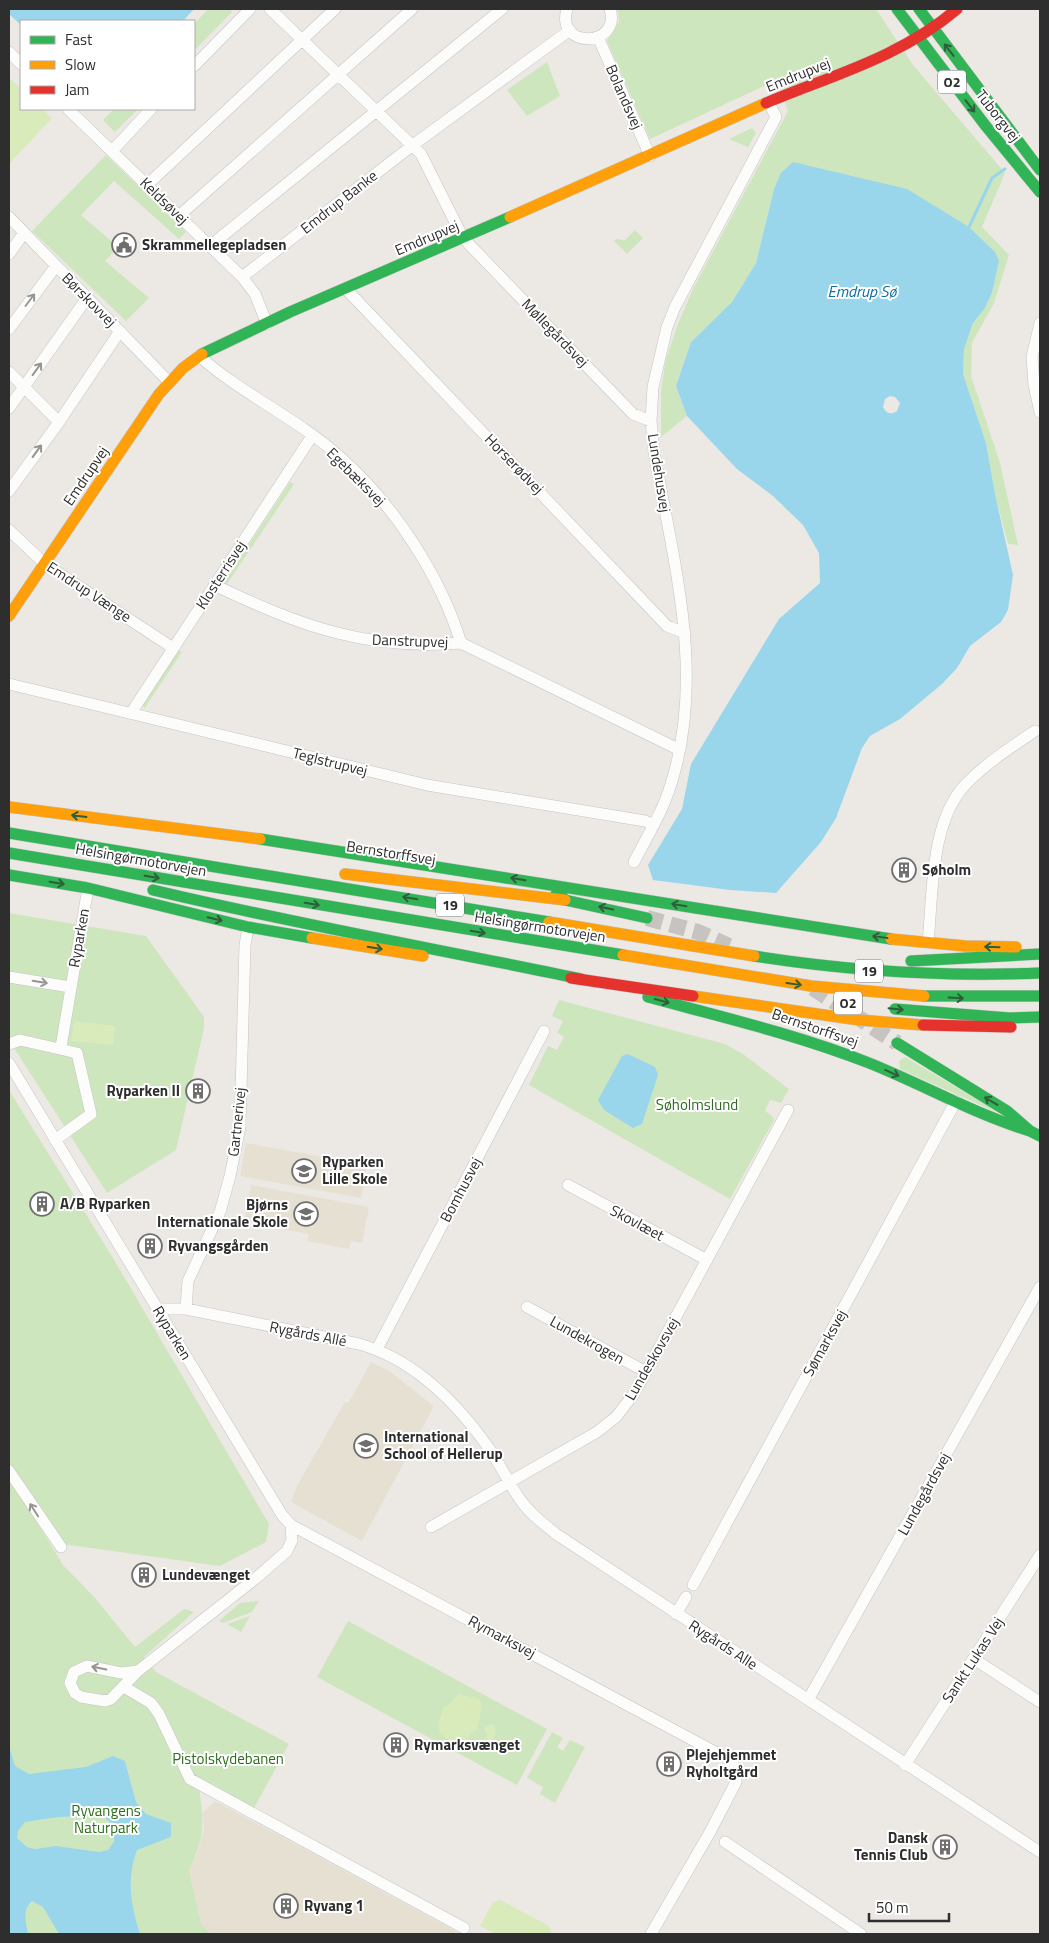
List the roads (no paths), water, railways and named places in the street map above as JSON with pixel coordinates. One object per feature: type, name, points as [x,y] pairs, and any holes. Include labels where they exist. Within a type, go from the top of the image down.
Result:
[{"type":"main road","name":"Tuborgvej","points":[[897,9],[1040,192]]},
{"type":"main road","name":"Tuborgvej","points":[[920,9],[933,29],[1039,166]]},
{"type":"main road","name":"Emdrupvej","points":[[9,616],[169,382],[199,356],[346,288],[769,103],[895,52],[920,39],[957,9]]},
{"type":"main road","points":[[9,806],[320,847],[854,933],[928,942],[1040,947]]},
{"type":"main road","name":"Bernstorffsvej","points":[[128,822],[328,858],[561,895],[565,900],[647,918]]},
{"type":"main road","name":"Helsingørmotorvejen","points":[[9,833],[817,966],[907,974],[974,976],[1040,973]]},
{"type":"main road","name":"Helsingørmotorvejen","points":[[9,853],[792,983],[886,995],[989,1000],[1040,996]]},
{"type":"main road","points":[[52,860],[227,909],[418,944],[581,979]]},
{"type":"main road","points":[[201,864],[290,867]]},
{"type":"main road","points":[[330,872],[559,901],[565,900]]},
{"type":"main road","points":[[9,875],[88,888],[248,927],[471,964],[868,1021],[948,1028],[1040,1027]]},
{"type":"main road","points":[[700,948],[906,961],[972,960],[1040,954]]},
{"type":"main road","points":[[660,962],[811,998]]},
{"type":"main road","name":"Bernstorffsvej","points":[[581,979],[792,1035],[872,1064],[1001,1123],[1030,1131],[1040,1136]]},
{"type":"main road","name":"O2","points":[[883,1007],[948,1014],[1040,1017]]},
{"type":"main road","name":"Bernstorffsvej","points":[[897,1043],[1007,1111],[1030,1131]]},
{"type":"street","points":[[195,65],[250,9]]},
{"type":"street","points":[[270,9],[421,154],[463,238]]},
{"type":"street","points":[[147,185],[334,9]]},
{"type":"street","points":[[180,215],[412,9]]},
{"type":"street","points":[[210,246],[502,9]]},
{"type":"street","points":[[567,9],[566,23],[570,30],[582,39],[598,38],[609,27],[611,20],[610,9]]},
{"type":"street","name":"Emdrup Banke","points":[[242,277],[413,145],[570,30]]},
{"type":"street","name":"Bolandsvej","points":[[598,38],[650,156]]},
{"type":"street","points":[[9,52],[20,63]]},
{"type":"street","name":"Lundehusvej","points":[[634,862],[654,825],[671,785],[680,750],[688,677],[685,633],[654,451],[651,421],[653,387],[667,327],[675,307],[776,117],[769,103]]},
{"type":"street","name":"Keldsøvej","points":[[69,110],[180,215],[242,277],[255,294],[267,324]]},
{"type":"street","points":[[112,151],[150,110]]},
{"type":"street","points":[[1023,171],[1039,166]]},
{"type":"street","name":"Børskovvej","points":[[9,217],[169,382]]},
{"type":"street","points":[[9,254],[24,234]]},
{"type":"street","name":"Møllegårdsvej","points":[[463,238],[633,414],[651,421]]},
{"type":"street","points":[[9,329],[56,266]]},
{"type":"street","name":"Horserødvej","points":[[346,288],[667,626],[685,633]]},
{"type":"street","points":[[9,408],[88,298]]},
{"type":"street","points":[[1040,323],[1032,357],[1034,385],[1040,412]]},
{"type":"street","points":[[9,491],[59,422],[120,331]]},
{"type":"street","name":"Egebæksvej","points":[[199,356],[219,374],[339,456],[363,482],[416,547],[438,584],[461,643]]},
{"type":"street","points":[[9,372],[59,422]]},
{"type":"street","name":"Klosterrisvej","points":[[131,713],[312,436]]},
{"type":"street","name":"Emdrup Vænge","points":[[9,530],[44,564],[173,648]]},
{"type":"street","name":"Danstrupvej","points":[[214,585],[305,625],[354,638],[435,645],[461,643],[680,750]]},
{"type":"street","name":"Teglstrupvej","points":[[9,684],[427,785],[645,821],[654,825]]},
{"type":"street","points":[[928,942],[939,836],[951,807],[964,786],[981,769],[1035,731]]},
{"type":"street","name":"Ryparken","points":[[61,1047],[88,888]]},
{"type":"street","name":"Gartnerivej","points":[[186,1309],[188,1281],[220,1212],[230,1176],[240,1126],[245,945],[248,927]]},
{"type":"street","name":"Ryparken","points":[[9,977],[70,987]]},
{"type":"street","name":"Bomhusvej","points":[[377,1349],[544,1031]]},
{"type":"street","points":[[9,1044],[20,1040],[61,1047],[77,1053],[91,1114],[55,1140]]},
{"type":"street","name":"Ryparken","points":[[9,1063],[278,1509],[291,1525]]},
{"type":"street","name":"Sømarksvej","points":[[693,1585],[956,1101]]},
{"type":"street","name":"Lundeskovsvej","points":[[431,1527],[576,1446],[616,1417],[634,1394],[788,1110]]},
{"type":"street","name":"Skovlæet","points":[[568,1186],[706,1260]]},
{"type":"street","name":"Lundegårdsvej","points":[[808,1700],[1040,1287]]},
{"type":"street","name":"Lundekrogen","points":[[527,1307],[646,1372]]},
{"type":"street","name":"Rygårds Allé","points":[[157,1309],[186,1309],[377,1349],[417,1373],[445,1396]]},
{"type":"street","name":"Rygårds Alle","points":[[445,1396],[489,1448],[523,1503],[556,1534],[1040,1852]]},
{"type":"street","points":[[9,1471],[60,1547]]},
{"type":"street","points":[[138,1671],[121,1673],[87,1666],[74,1672],[70,1683],[75,1693],[81,1697],[105,1701],[111,1699],[138,1671],[256,1578],[287,1551],[292,1540],[291,1525]]},
{"type":"street","name":"Rymarksvej","points":[[291,1525],[732,1761],[736,1770],[736,1782],[710,1832],[651,1934]]},
{"type":"street","name":"Sankt Lukas Vej","points":[[905,1765],[1040,1555]]},
{"type":"street","points":[[676,1614],[686,1597]]},
{"type":"street","points":[[974,1659],[1040,1702]]},
{"type":"street","points":[[124,1687],[151,1703],[159,1714],[190,1779],[464,1928]]},
{"type":"street","points":[[725,1842],[861,1934]]},
{"type":"water","points":[[9,9],[194,9],[184,20],[20,20],[20,24],[9,14]]},
{"type":"water","name":"Emdrup Sø","points":[[793,162],[907,189],[969,227],[995,252],[999,261],[992,293],[985,308],[973,323],[964,349],[963,374],[986,443],[1013,575],[1008,610],[1001,622],[970,646],[957,668],[942,684],[900,719],[870,736],[862,748],[836,818],[821,842],[776,893],[730,890],[653,880],[648,865],[682,809],[691,764],[779,619],[820,583],[819,553],[803,525],[773,496],[737,469],[687,416],[676,386],[691,342],[732,302],[756,263],[774,189],[781,173]],"holes":[[[890,396],[895,397],[900,403],[897,411],[887,412],[883,407],[885,399]]]},
{"type":"water","points":[[628,1054],[655,1067],[658,1075],[642,1124],[633,1128],[604,1110],[598,1100],[622,1056]]},
{"type":"water","points":[[9,1746],[15,1766],[29,1774],[86,1767],[113,1756],[125,1761],[136,1802],[146,1814],[171,1823],[171,1837],[137,1850],[132,1871],[131,1892],[140,1934],[59,1934],[43,1907],[32,1901],[26,1912],[28,1934],[9,1934]],"holes":[[[103,1816],[114,1826],[114,1842],[108,1850],[99,1852],[56,1846],[35,1849],[27,1847],[17,1838],[18,1831],[25,1822],[58,1817]]]},
{"type":"waterway","points":[[969,227],[992,178],[1005,169]]},
{"type":"tunnel","points":[[647,918],[698,932],[729,946]]},
{"type":"tunnel","points":[[813,988],[897,1043]]},
{"type":"place","name":"Skrammellegepladsen","points":[[124,245]]},
{"type":"place","name":"Søholm","points":[[904,870]]},
{"type":"place","name":"Ryparken II","points":[[198,1091]]},
{"type":"place","name":"Ryparken Lille Skole","points":[[304,1171]]},
{"type":"place","name":"A/B Ryparken","points":[[42,1204]]},
{"type":"place","name":"Bjørns Internationale Skole","points":[[306,1214]]},
{"type":"place","name":"Ryvangsgården","points":[[150,1246]]},
{"type":"place","name":"International School of Hellerup","points":[[366,1446]]},
{"type":"place","name":"Lundevænget","points":[[144,1575]]},
{"type":"place","name":"Rymarksvænget","points":[[396,1745]]},
{"type":"place","name":"Plejehjemmet Ryholtgård","points":[[669,1764]]},
{"type":"place","name":"Dansk Tennis Club","points":[[945,1847]]},
{"type":"place","name":"Ryvang 1","points":[[286,1906]]},
{"type":"park label","name":"Søholmslund","points":[[697,1105]]},
{"type":"park label","name":"Pistolskydebanen","points":[[228,1759]]},
{"type":"park label","name":"Ryvangens Naturpark","points":[[106,1820]]}]
